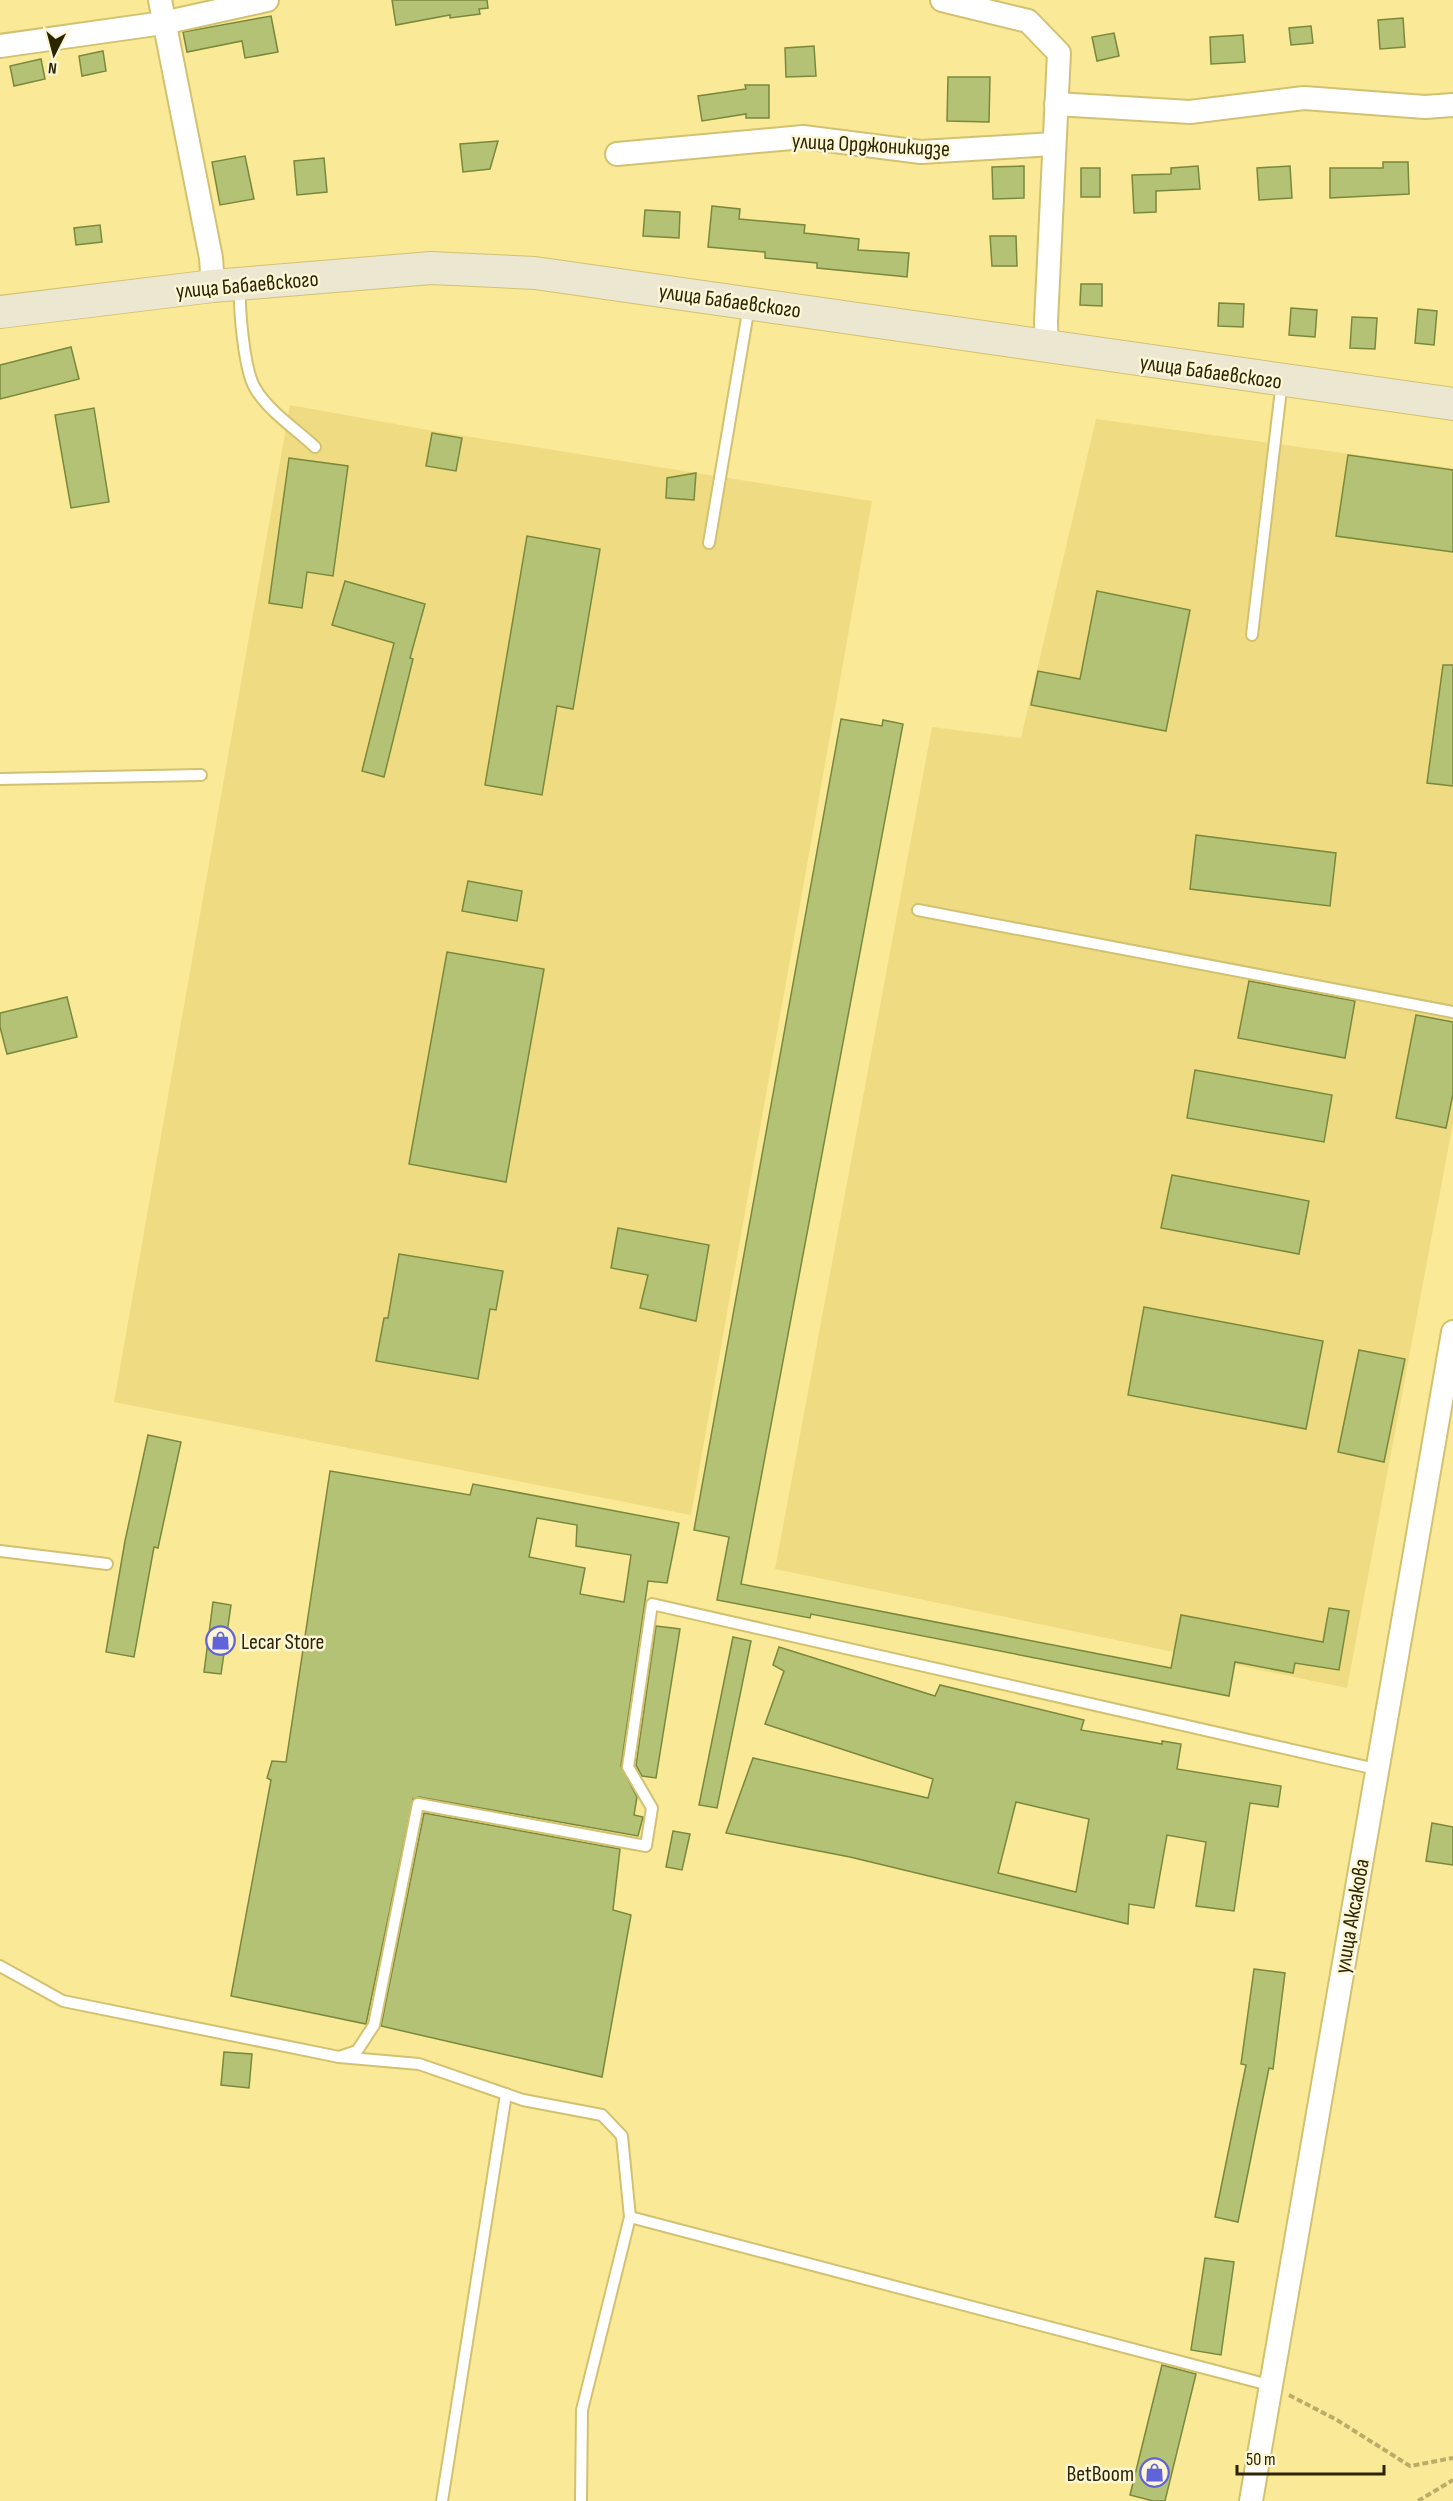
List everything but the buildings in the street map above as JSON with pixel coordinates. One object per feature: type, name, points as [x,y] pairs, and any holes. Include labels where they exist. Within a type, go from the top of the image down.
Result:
[{"type":"main road","name":"улица Бабаевского","points":[[1,312],[226,285],[431,268],[535,273],[1047,348],[1453,404]]},
{"type":"street","points":[[160,0],[211,258],[226,285]]},
{"type":"street","points":[[0,46],[163,23],[267,0]]},
{"type":"street","points":[[942,0],[1028,21],[1059,53],[1046,322],[1047,348]]},
{"type":"street","points":[[1056,104],[1190,112],[1304,98],[1425,107],[1453,105]]},
{"type":"street","name":"улица Орджоникидзе","points":[[617,154],[803,137],[921,152],[1054,144]]},
{"type":"street","name":"улица Аксакова","points":[[1251,2501],[1269,2385],[1453,1332]]},
{"type":"lane","points":[[226,285],[238,316],[254,387],[267,403],[315,447]]},
{"type":"lane","points":[[710,543],[750,303]]},
{"type":"lane","points":[[1252,635],[1282,381]]},
{"type":"lane","points":[[0,779],[48,780],[201,775]]},
{"type":"lane","points":[[918,910],[1453,1012]]},
{"type":"lane","points":[[0,1551],[107,1564]]},
{"type":"lane","points":[[339,2057],[357,2051],[374,2025],[418,1804],[646,1846],[652,1808],[628,1767],[652,1604],[1376,1768]]},
{"type":"lane","points":[[0,1966],[63,2001],[339,2057],[419,2064],[523,2100],[602,2115],[622,2136],[630,2217],[582,2410],[581,2501]]},
{"type":"lane","points":[[442,2501],[506,2094]]},
{"type":"lane","points":[[630,2217],[1269,2385]]},
{"type":"path","points":[[1269,2385],[1336,2420],[1410,2466],[1453,2458]]},
{"type":"path","points":[[1419,2501],[1453,2480]]},
{"type":"shaded area","points":[[290,405],[434,431],[872,501],[691,1515],[114,1402]]},
{"type":"shaded area","points":[[1096,419],[1453,468],[1453,1123],[1347,1688],[775,1569],[932,727],[1021,738]]},
{"type":"place","name":"Lecar Store","points":[[220,1641]]},
{"type":"place","name":"BetBoom","points":[[1155,2473]]}]
